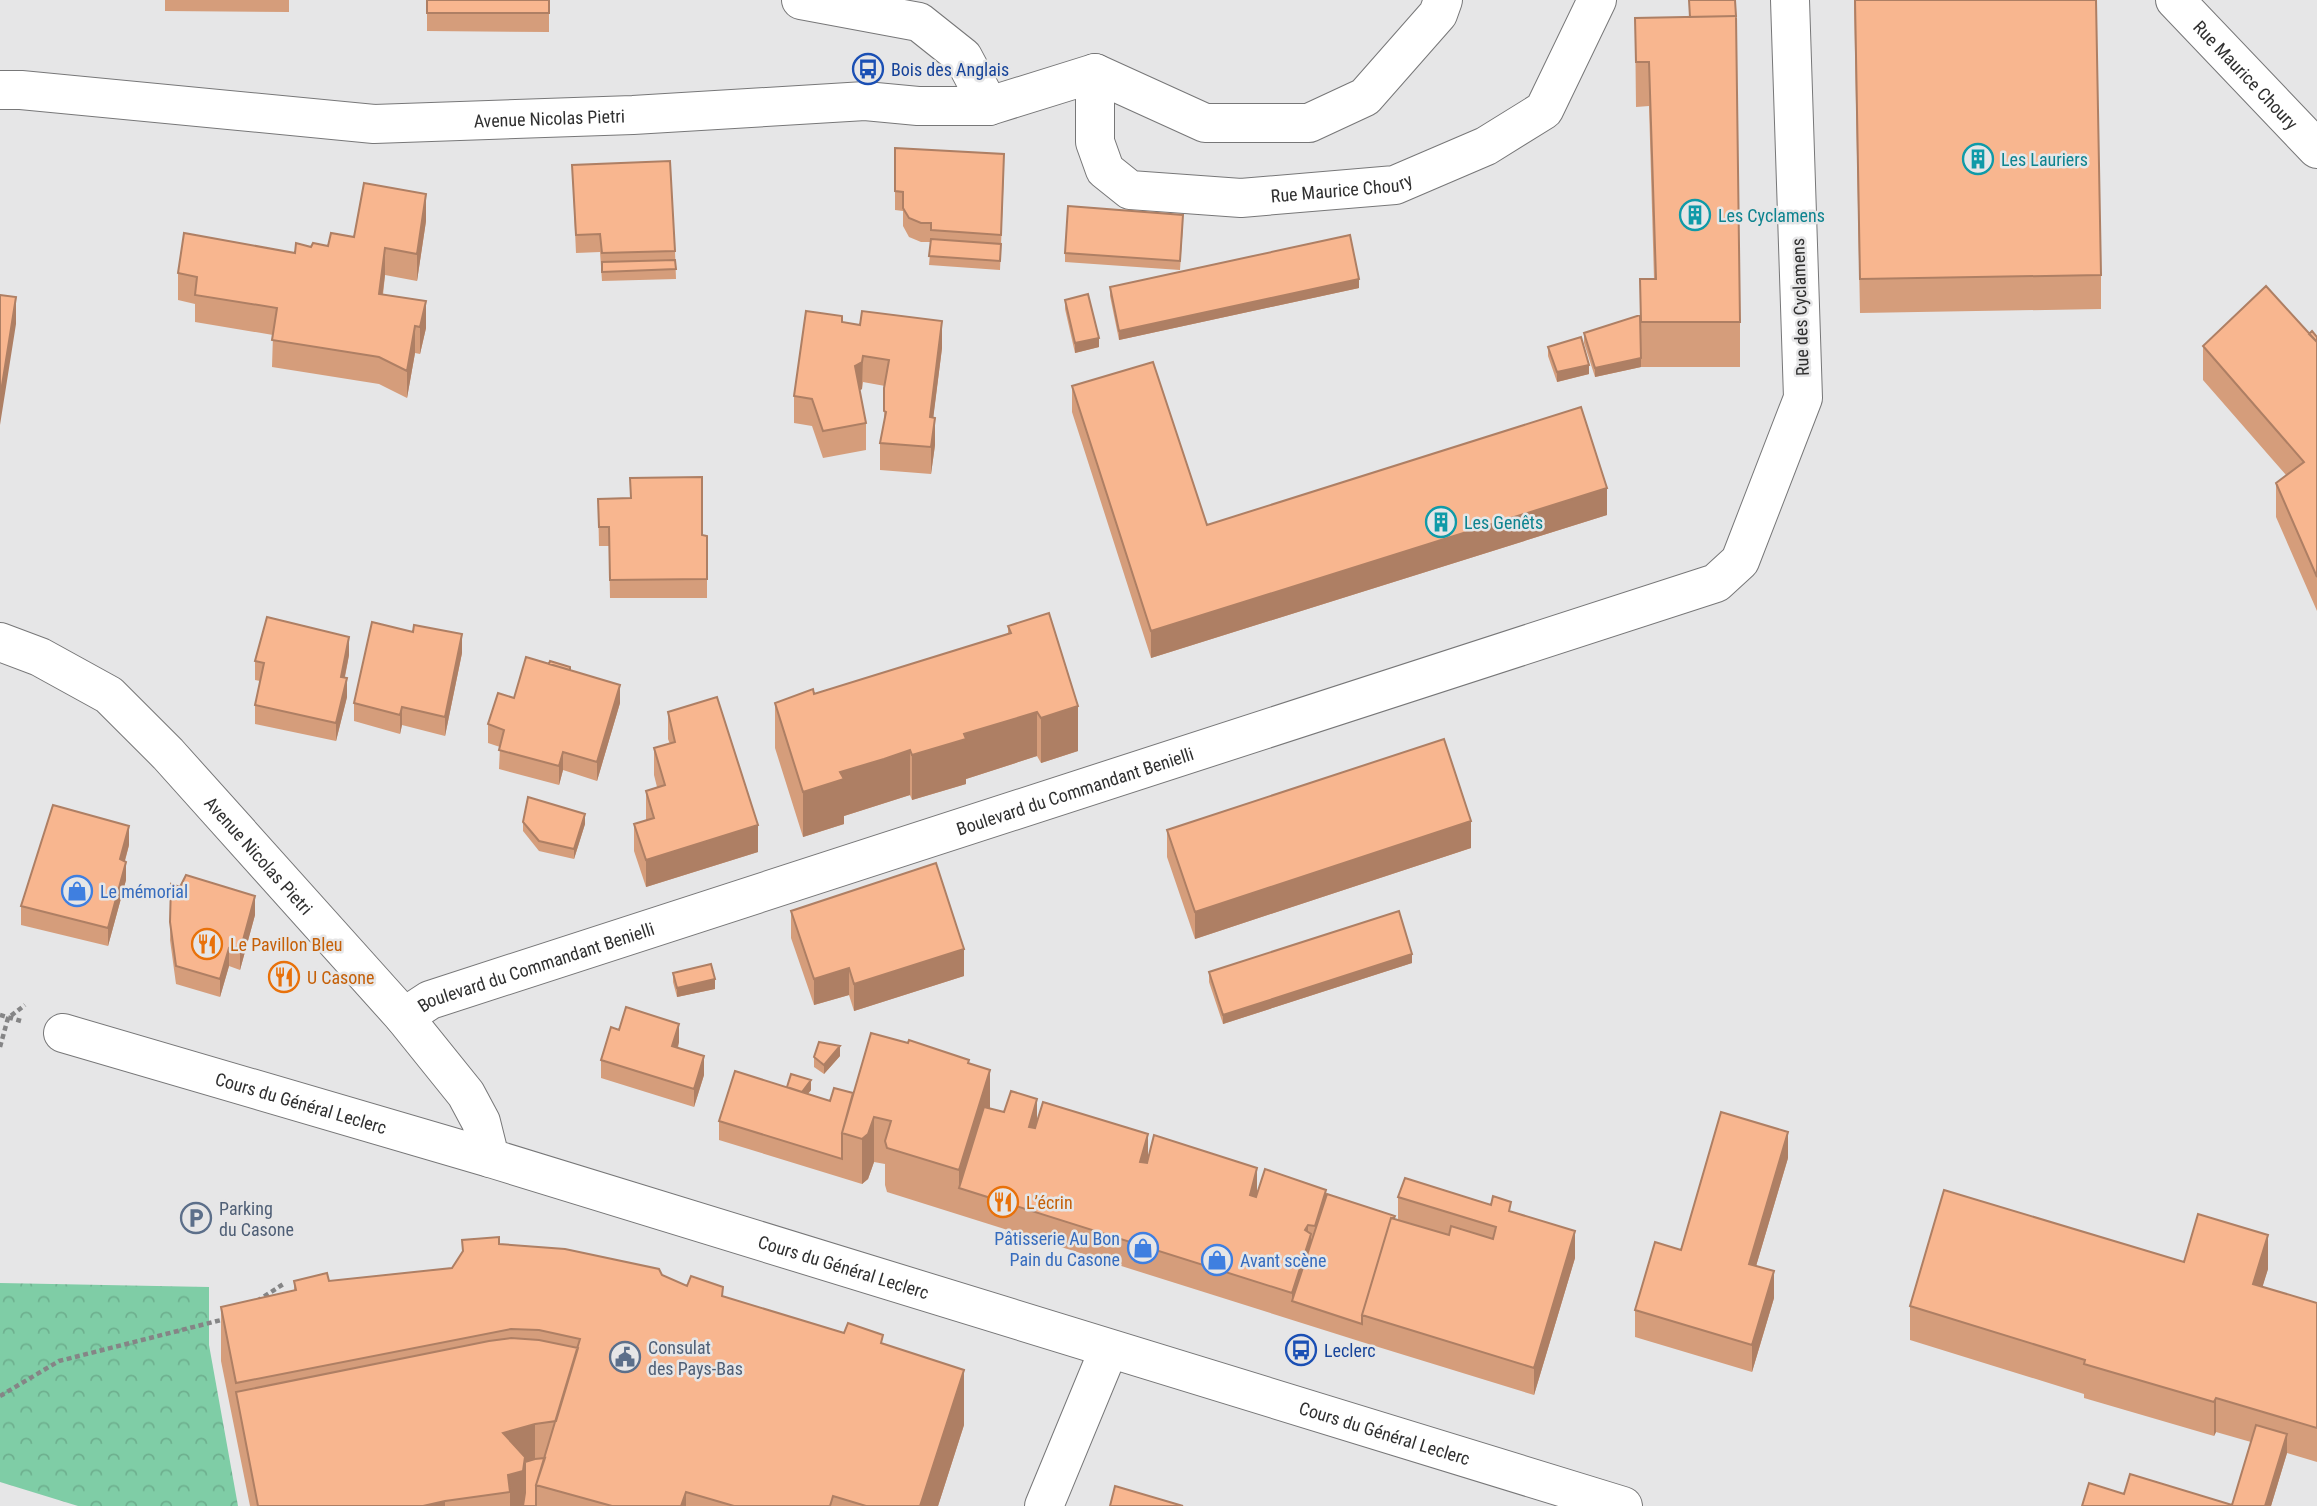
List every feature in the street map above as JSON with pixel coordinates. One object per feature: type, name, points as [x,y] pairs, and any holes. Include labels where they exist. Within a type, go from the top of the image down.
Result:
[{"type":"street","points":[[801,0],[919,22],[963,57],[989,106]]},
{"type":"street","points":[[1095,73],[1205,123],[1309,123],[1365,97],[1438,14],[1443,0]]},
{"type":"street","name":"Rue Maurice Choury","points":[[1095,73],[1095,142],[1105,170],[1130,190],[1241,198],[1395,185],[1486,146],[1544,110],[1597,0]]},
{"type":"street","name":"Rue des Cyclamens","points":[[1740,561],[1802,398],[1790,0]]},
{"type":"street","name":"Rue Maurice Choury","points":[[2175,0],[2317,149]]},
{"type":"street","name":"Avenue Nicolas Pietri","points":[[0,90],[374,124],[633,115],[865,101],[918,106],[989,106],[1095,73]]},
{"type":"street","name":"Boulevard du Commandant Benielli","points":[[404,1017],[430,1000],[1716,583],[1740,561]]},
{"type":"street","name":"Avenue Nicolas Pietri","points":[[0,642],[40,657],[110,695],[168,754],[404,1017],[466,1094],[481,1122],[490,1158]]},
{"type":"street","name":"Cours du Général Leclerc","points":[[63,1033],[490,1158],[1623,1506]]},
{"type":"street","points":[[1044,1506],[1109,1349]]},
{"type":"path","points":[[0,1047],[8,1018]]},
{"type":"path","points":[[253,1304],[285,1283]]},
{"type":"path","points":[[0,1396],[58,1361],[232,1317]]},
{"type":"green space","points":[[0,1283],[209,1287],[209,1345],[238,1506],[78,1506],[0,1482]]},
{"type":"building","points":[[427,0],[549,0],[549,13],[427,13]]},
{"type":"building","points":[[1689,0],[1735,0],[1736,16],[1690,17]]},
{"type":"building","name":"Les Lauriers","points":[[1855,0],[2096,0],[2101,275],[1860,279]]},
{"type":"building","name":"Les Cyclamens","points":[[1736,16],[1740,322],[1641,322],[1640,279],[1656,279],[1649,62],[1636,62],[1635,18]]},
{"type":"building","points":[[895,148],[1004,154],[1001,235],[931,230],[931,223],[921,223],[909,218],[903,208],[903,192],[895,191]]},
{"type":"building","points":[[670,161],[675,251],[602,253],[600,234],[576,235],[572,165]]},
{"type":"building","points":[[364,183],[426,194],[417,254],[385,248],[379,294],[426,301],[420,327],[415,326],[407,371],[379,357],[272,340],[277,308],[195,295],[197,277],[178,273],[184,233],[295,253],[296,243],[311,247],[313,243],[328,246],[331,233],[354,237]]},
{"type":"building","points":[[1068,206],[1183,215],[1180,261],[1065,253]]},
{"type":"building","points":[[1350,235],[1359,279],[1119,331],[1110,287]]},
{"type":"building","points":[[931,239],[1001,244],[1000,261],[929,256]]},
{"type":"building","points":[[675,260],[676,269],[602,272],[602,262]]},
{"type":"building","points":[[2266,286],[2317,342],[2317,577],[2276,483],[2304,462],[2203,346]]},
{"type":"building","points":[[1088,294],[1099,338],[1075,343],[1065,300]]},
{"type":"building","points":[[0,295],[16,297],[0,398]]},
{"type":"building","points":[[806,311],[842,316],[842,322],[860,325],[862,311],[942,321],[930,417],[935,418],[931,447],[880,443],[886,412],[884,388],[889,360],[863,356],[862,362],[855,366],[866,423],[823,431],[812,399],[794,396]]},
{"type":"building","points":[[1640,315],[1641,358],[1595,368],[1584,333]]},
{"type":"building","points":[[2312,331],[2317,337],[2317,342],[2309,334]]},
{"type":"building","points":[[1581,337],[1589,365],[1557,372],[1548,347]]},
{"type":"building","points":[[1153,362],[1207,525],[1581,407],[1607,488],[1151,631],[1072,386]]},
{"type":"building","points":[[702,477],[702,535],[707,536],[707,579],[610,580],[609,527],[599,527],[598,499],[631,498],[630,478]]},
{"type":"building","points":[[1049,613],[1078,706],[1041,718],[1037,712],[964,734],[966,739],[912,755],[910,750],[840,772],[844,779],[803,792],[775,703],[813,689],[814,694],[1011,633],[1008,626]]},
{"type":"building","points":[[267,617],[349,637],[341,677],[347,678],[336,723],[255,705],[264,663],[255,661]]},
{"type":"building","points":[[372,622],[413,632],[414,625],[462,634],[445,717],[402,707],[400,715],[354,703]]},
{"type":"building","points":[[526,657],[620,685],[597,762],[563,752],[559,766],[499,750],[504,730],[488,724],[498,693],[514,698]]},
{"type":"building","points":[[550,661],[570,667],[570,670],[549,664]]},
{"type":"building","points":[[717,697],[758,825],[646,860],[634,824],[654,818],[646,791],[665,785],[654,748],[675,742],[668,712]]},
{"type":"building","points":[[1444,739],[1471,821],[1195,912],[1167,830]]},
{"type":"building","points":[[528,797],[585,814],[574,849],[539,841],[523,822]]},
{"type":"building","points":[[53,805],[129,826],[120,859],[126,862],[108,928],[21,906]]},
{"type":"building","points":[[936,863],[964,949],[854,984],[849,968],[814,979],[791,911]]},
{"type":"building","points":[[186,875],[255,896],[240,951],[229,948],[220,979],[176,966],[170,922],[171,884],[180,887]]},
{"type":"building","points":[[1399,911],[1412,954],[1223,1015],[1209,972]]},
{"type":"building","points":[[711,964],[715,979],[677,988],[673,973]]},
{"type":"building","points":[[626,1007],[679,1024],[672,1046],[704,1056],[694,1089],[601,1060],[611,1027],[619,1030]]},
{"type":"building","points":[[871,1033],[908,1043],[909,1040],[990,1070],[959,1170],[887,1148],[885,1141],[891,1121],[874,1117],[868,1134],[862,1139],[842,1133]]},
{"type":"building","points":[[819,1042],[840,1046],[824,1065],[814,1057]]},
{"type":"building","points":[[735,1071],[830,1101],[834,1088],[853,1093],[842,1133],[842,1159],[719,1121]]},
{"type":"building","points":[[791,1074],[811,1080],[802,1092],[787,1087]]},
{"type":"building","points":[[1011,1091],[1037,1099],[1029,1127],[1035,1128],[1043,1102],[1148,1134],[1140,1162],[1147,1163],[1154,1135],[1257,1168],[1250,1195],[1256,1197],[1265,1169],[1326,1190],[1315,1226],[1308,1225],[1305,1230],[1311,1234],[1292,1293],[959,1188],[984,1107],[1004,1112]]},
{"type":"building","points":[[1721,1112],[1788,1132],[1749,1264],[1774,1271],[1752,1345],[1635,1310],[1655,1242],[1681,1250]]},
{"type":"building","points":[[1405,1178],[1491,1205],[1493,1196],[1511,1202],[1509,1211],[1575,1231],[1534,1368],[1362,1315],[1391,1218],[1449,1235],[1451,1226],[1493,1239],[1496,1227],[1398,1197]]},
{"type":"building","points":[[1944,1190],[2184,1262],[2198,1214],[2268,1235],[2253,1284],[2317,1303],[2317,1428],[2216,1398],[2214,1402],[2084,1364],[2085,1360],[1910,1306]]},
{"type":"building","points":[[1327,1194],[1395,1216],[1391,1218],[1362,1315],[1362,1324],[1292,1301]]},
{"type":"building","points":[[499,1237],[499,1244],[565,1249],[659,1269],[662,1275],[687,1286],[691,1276],[723,1287],[722,1296],[844,1333],[848,1323],[883,1335],[881,1343],[964,1370],[920,1506],[866,1506],[833,1496],[830,1506],[734,1506],[686,1492],[681,1506],[612,1506],[536,1485],[580,1339],[539,1330],[511,1329],[236,1383],[221,1307],[296,1290],[294,1281],[327,1273],[329,1281],[452,1268],[463,1251],[462,1240]]},
{"type":"building","points":[[511,1338],[539,1340],[578,1348],[556,1421],[503,1433],[525,1457],[523,1471],[508,1475],[510,1492],[423,1506],[258,1506],[236,1392]]},
{"type":"building","points":[[2256,1425],[2287,1434],[2265,1506],[2082,1506],[2089,1483],[2124,1494],[2130,1474],[2232,1505]]},
{"type":"building","points":[[545,1458],[536,1485],[536,1506],[523,1506],[525,1462]]},
{"type":"building","points":[[1115,1486],[1183,1506],[1110,1506]]},
{"type":"place","name":"Bois des Anglais","points":[[868,69]]},
{"type":"place","name":"Les Lauriers","points":[[1978,159]]},
{"type":"place","name":"Les Cyclamens","points":[[1695,215]]},
{"type":"place","name":"Les Genêts","points":[[1441,522]]},
{"type":"place","name":"Le mémorial","points":[[77,891]]},
{"type":"place","name":"Le Pavillon Bleu","points":[[207,944]]},
{"type":"place","name":"U Casone","points":[[284,977]]},
{"type":"place","name":"L’écrin","points":[[1003,1202]]},
{"type":"place","name":"Parking du Casone","points":[[196,1218]]},
{"type":"place","name":"Pâtisserie Au Bon Pain du Casone","points":[[1143,1248]]},
{"type":"place","name":"Avant scène","points":[[1217,1260]]},
{"type":"place","name":"Leclerc","points":[[1301,1350]]},
{"type":"place","name":"Consulat des Pays-Bas","points":[[625,1357]]}]
